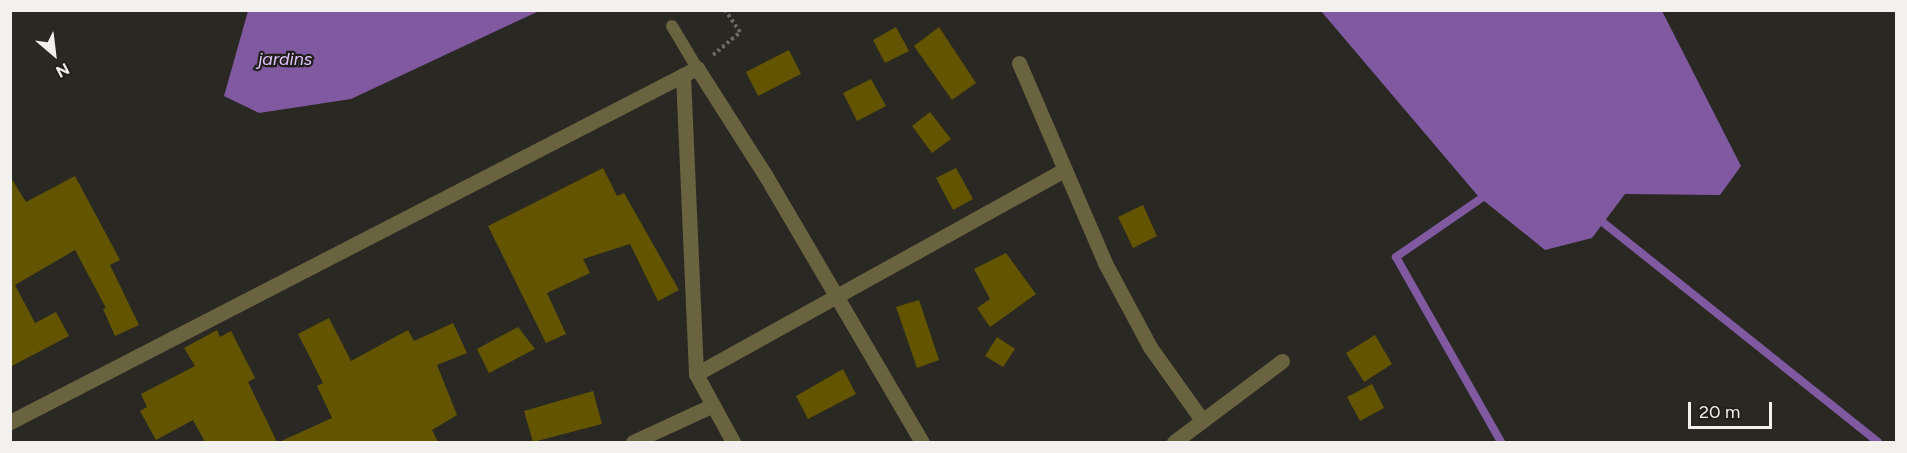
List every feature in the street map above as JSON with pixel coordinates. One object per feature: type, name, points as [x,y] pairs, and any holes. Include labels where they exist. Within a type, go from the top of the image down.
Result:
[{"type":"street","points":[[1018,63],[1105,263],[1150,347],[1202,420]]},
{"type":"street","points":[[10,422],[697,68],[837,296],[922,442]]},
{"type":"street","points":[[683,75],[696,374],[733,442]]},
{"type":"street","points":[[696,374],[1064,170]]},
{"type":"street","points":[[1174,442],[1282,361]]},
{"type":"street","points":[[633,442],[713,405]]},
{"type":"lane","points":[[672,26],[697,68]]},
{"type":"path","points":[[697,68],[740,32],[725,10]]},
{"type":"water","name":"jardins","points":[[248,10],[539,11],[351,99],[259,113],[224,96]]},
{"type":"water","points":[[1321,11],[1662,11],[1741,166],[1720,195],[1625,194],[1592,238],[1545,250],[1478,196]]},
{"type":"building","points":[[896,27],[909,51],[885,63],[873,40]]},
{"type":"building","points":[[939,27],[976,83],[952,100],[914,46]]},
{"type":"building","points":[[789,50],[801,74],[758,96],[746,72]]},
{"type":"building","points":[[871,79],[886,106],[857,121],[843,93]]},
{"type":"building","points":[[930,112],[951,139],[932,153],[912,126]]},
{"type":"building","points":[[603,168],[617,196],[624,193],[679,290],[658,301],[630,244],[583,259],[590,273],[547,293],[566,334],[546,343],[488,226]]},
{"type":"building","points":[[956,168],[973,199],[953,210],[936,178]]},
{"type":"building","points":[[10,176],[26,202],[75,176],[120,260],[110,265],[139,325],[115,336],[103,309],[106,308],[75,250],[15,285],[35,323],[56,312],[69,336],[10,367]]},
{"type":"building","points":[[1143,205],[1157,236],[1133,248],[1118,217]]},
{"type":"building","points":[[1006,253],[1036,294],[990,327],[977,308],[990,299],[974,269]]},
{"type":"building","points":[[919,300],[939,360],[917,368],[896,307]]},
{"type":"building","points":[[329,318],[351,361],[408,330],[414,341],[453,323],[467,353],[437,365],[457,415],[432,430],[438,442],[279,442],[332,418],[317,386],[323,383],[298,334]]},
{"type":"building","points":[[518,327],[535,349],[489,373],[477,349]]},
{"type":"building","points":[[217,330],[220,337],[231,331],[255,378],[248,382],[277,442],[205,442],[193,420],[156,440],[140,411],[147,407],[141,394],[195,366],[184,348]]},
{"type":"building","points":[[1375,335],[1392,364],[1364,382],[1346,353]]},
{"type":"building","points":[[997,337],[1015,349],[1003,367],[985,356]]},
{"type":"building","points":[[843,369],[856,394],[808,419],[796,396]]},
{"type":"building","points":[[1372,384],[1384,408],[1360,421],[1347,397]]},
{"type":"building","points":[[593,391],[602,424],[533,442],[524,411]]},
{"type":"waterway","points":[[1489,193],[1396,257],[1501,442]]},
{"type":"waterway","points":[[1595,216],[1878,442]]}]
